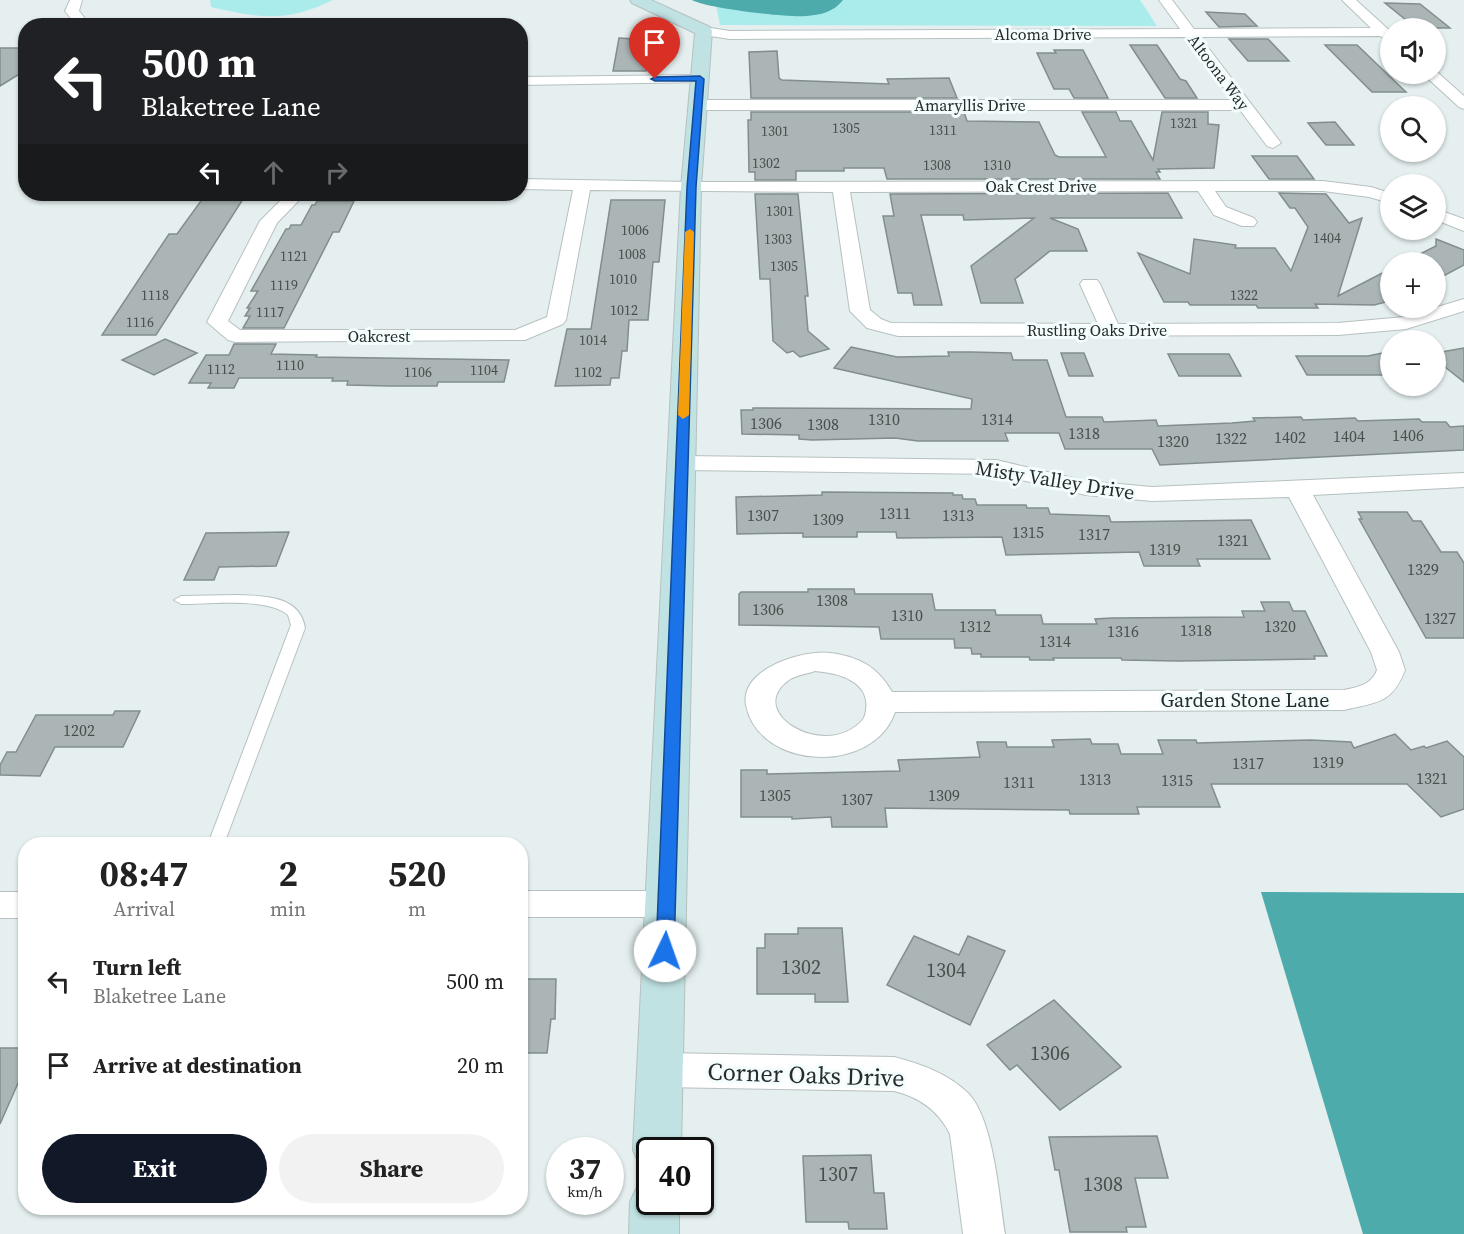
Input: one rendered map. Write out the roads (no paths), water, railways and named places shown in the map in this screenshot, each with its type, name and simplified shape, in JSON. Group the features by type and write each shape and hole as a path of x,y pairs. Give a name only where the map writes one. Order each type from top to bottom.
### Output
{"street":[{"path":"76,0 72,11 78,18"},
{"path":"638,0 704,31 691,187 657,1137"},
{"name":"Altoona Way","path":"1165,0 1273,143"},
{"path":"1348,0 1380,29"},
{"name":"Alcoma Drive","path":"704,31 730,35 1189,33 1380,35"},
{"name":"Amaryllis Drive","path":"528,81 699,92 1243,105"},
{"path":"1441,84 1464,104"},
{"path":"528,184 691,187"},
{"name":"Oakcrest","path":"289,201 269,221 217,322 235,336 518,336 556,320 583,184"},
{"path":"1203,186 1220,212 1248,222"},
{"name":"Oak Crest Drive","path":"691,187 1323,186 1380,195"},
{"name":"Rustling Oaks Drive","path":"841,187 860,311 865,319 887,329 904,331 1338,329 1406,323 1464,305"},
{"path":"1446,218 1464,226"},
{"path":"1090,284 1110,329"},
{"name":"Misty Valley Drive","path":"682,463 996,467 1086,488 1152,494 1464,480"},
{"name":"Garden Stone Lane","path":"882,702 1344,700 1369,694 1385,685 1391,670 1385,652 1297,489"},
{"path":"0,904 18,904"},
{"path":"528,904 667,904"},
{"name":"Corner Oaks Drive","path":"660,1070 894,1074 917,1080 939,1092 956,1107 969,1133 984,1234"},
{"path":"654,1234 655,1215"}],"lane":[{"path":"181,600 273,603 288,608 297,616 298,628 219,837"}]}
